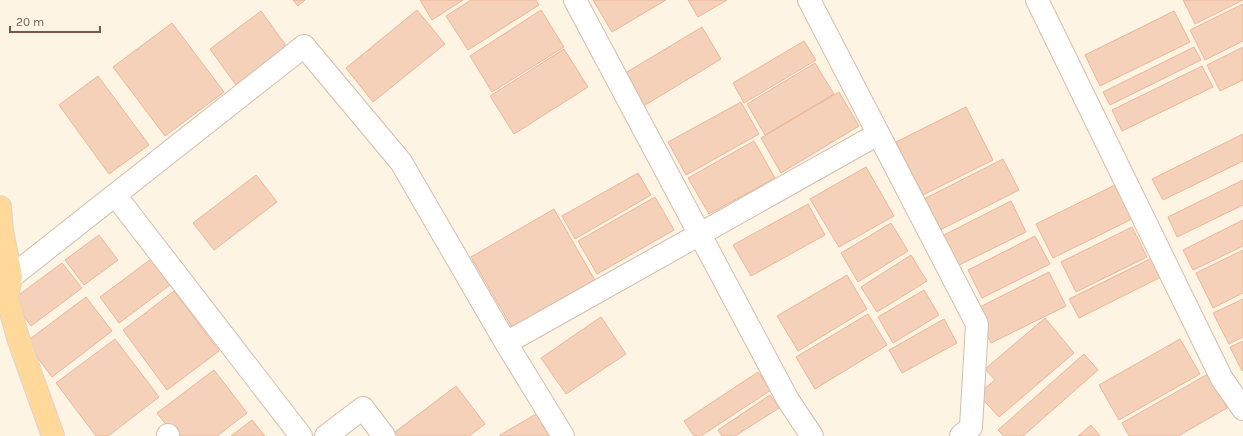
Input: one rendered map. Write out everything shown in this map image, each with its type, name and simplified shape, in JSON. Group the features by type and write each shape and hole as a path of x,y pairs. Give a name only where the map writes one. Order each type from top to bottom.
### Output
{"main road":[{"path":"0,207 1,230 11,277 7,297 18,338 53,436"}],"street":[{"path":"575,0 788,400 812,436"},
{"path":"809,0 977,324 970,433"},
{"path":"1037,0 1222,379 1243,409"},
{"path":"11,277 304,46 401,162 506,343 564,436"},
{"path":"506,343 878,134"},
{"path":"115,195 301,436"},
{"path":"326,436 363,408 384,436"}],"building":[{"path":"293,0 305,0 298,6"},
{"path":"420,0 463,0 432,20"},
{"path":"471,0 536,0 539,5 468,50 446,16"},
{"path":"593,0 666,0 612,32"},
{"path":"688,0 727,0 698,17"},
{"path":"1183,0 1243,0 1195,24"},
{"path":"1243,4 1243,41 1205,60 1190,30"},
{"path":"417,10 445,44 373,102 346,68"},
{"path":"541,10 564,47 492,92 470,56"},
{"path":"261,11 287,47 236,85 210,49"},
{"path":"1174,11 1190,42 1100,86 1085,55"},
{"path":"172,23 224,92 165,136 113,67"},
{"path":"702,27 721,59 642,107 622,75"},
{"path":"804,41 816,60 744,103 733,83"},
{"path":"1194,47 1201,60 1110,105 1103,92"},
{"path":"1243,47 1243,80 1220,91 1207,65"},
{"path":"564,49 588,87 514,134 490,96"},
{"path":"815,63 834,94 765,135 747,104"},
{"path":"1202,66 1213,87 1122,131 1112,110"},
{"path":"98,76 149,145 109,174 59,105"},
{"path":"839,92 859,126 781,173 761,138"},
{"path":"741,102 759,134 686,175 668,142"},
{"path":"966,107 993,160 923,195 896,142"},
{"path":"1243,134 1243,161 1163,200 1152,179"},
{"path":"754,141 775,178 709,214 688,178"},
{"path":"1003,159 1019,190 938,231 922,200"},
{"path":"866,167 894,216 839,247 810,199"},
{"path":"638,173 651,195 575,239 562,216"},
{"path":"256,175 277,202 214,250 193,223"},
{"path":"1243,180 1243,205 1177,237 1168,217"},
{"path":"1117,184 1134,218 1053,258 1036,224"},
{"path":"655,197 674,230 597,274 578,241"},
{"path":"1011,201 1026,232 957,266 942,236"},
{"path":"808,204 825,235 751,276 733,245"},
{"path":"554,209 596,282 513,329 471,257"},
{"path":"1243,220 1243,246 1193,270 1183,250"},
{"path":"891,223 908,251 858,282 841,253"},
{"path":"1132,227 1147,257 1076,292 1061,262"},
{"path":"99,235 118,260 84,285 65,260"},
{"path":"1035,236 1050,264 982,298 968,270"},
{"path":"1243,250 1243,293 1213,308 1196,273"},
{"path":"159,253 178,279 119,323 100,297"},
{"path":"911,255 927,281 877,312 861,287"},
{"path":"1154,257 1163,276 1079,318 1069,299"},
{"path":"62,263 82,288 31,326 12,300"},
{"path":"1049,272 1066,306 991,343 974,310"},
{"path":"847,275 867,309 798,351 777,316"},
{"path":"924,290 939,315 893,343 878,317"},
{"path":"174,291 219,351 167,390 123,330"},
{"path":"86,297 112,331 52,377 26,342"},
{"path":"1243,299 1243,337 1229,344 1213,313"},
{"path":"868,314 887,345 815,389 796,357"},
{"path":"601,317 626,354 566,394 541,358"},
{"path":"1045,318 1074,353 999,417 978,394 995,380 985,369"},
{"path":"944,319 957,343 902,373 889,350"},
{"path":"115,339 159,397 108,436 96,436 56,383"},
{"path":"1180,339 1200,374 1119,420 1099,385"},
{"path":"1243,341 1243,370 1242,371 1230,347"},
{"path":"1084,354 1098,370 1023,436 1004,436 998,430"},
{"path":"214,370 247,413 217,436 175,436 157,413"},
{"path":"758,372 771,390 701,436 694,436 684,421"},
{"path":"1208,374 1227,408 1178,436 1129,436 1122,423"},
{"path":"456,386 485,424 469,436 398,436 395,432"},
{"path":"770,395 779,408 735,436 722,436 718,430"},
{"path":"538,413 551,436 500,436 500,435"},
{"path":"252,420 265,436 231,436"},
{"path":"1091,425 1100,436 1078,436"}]}
